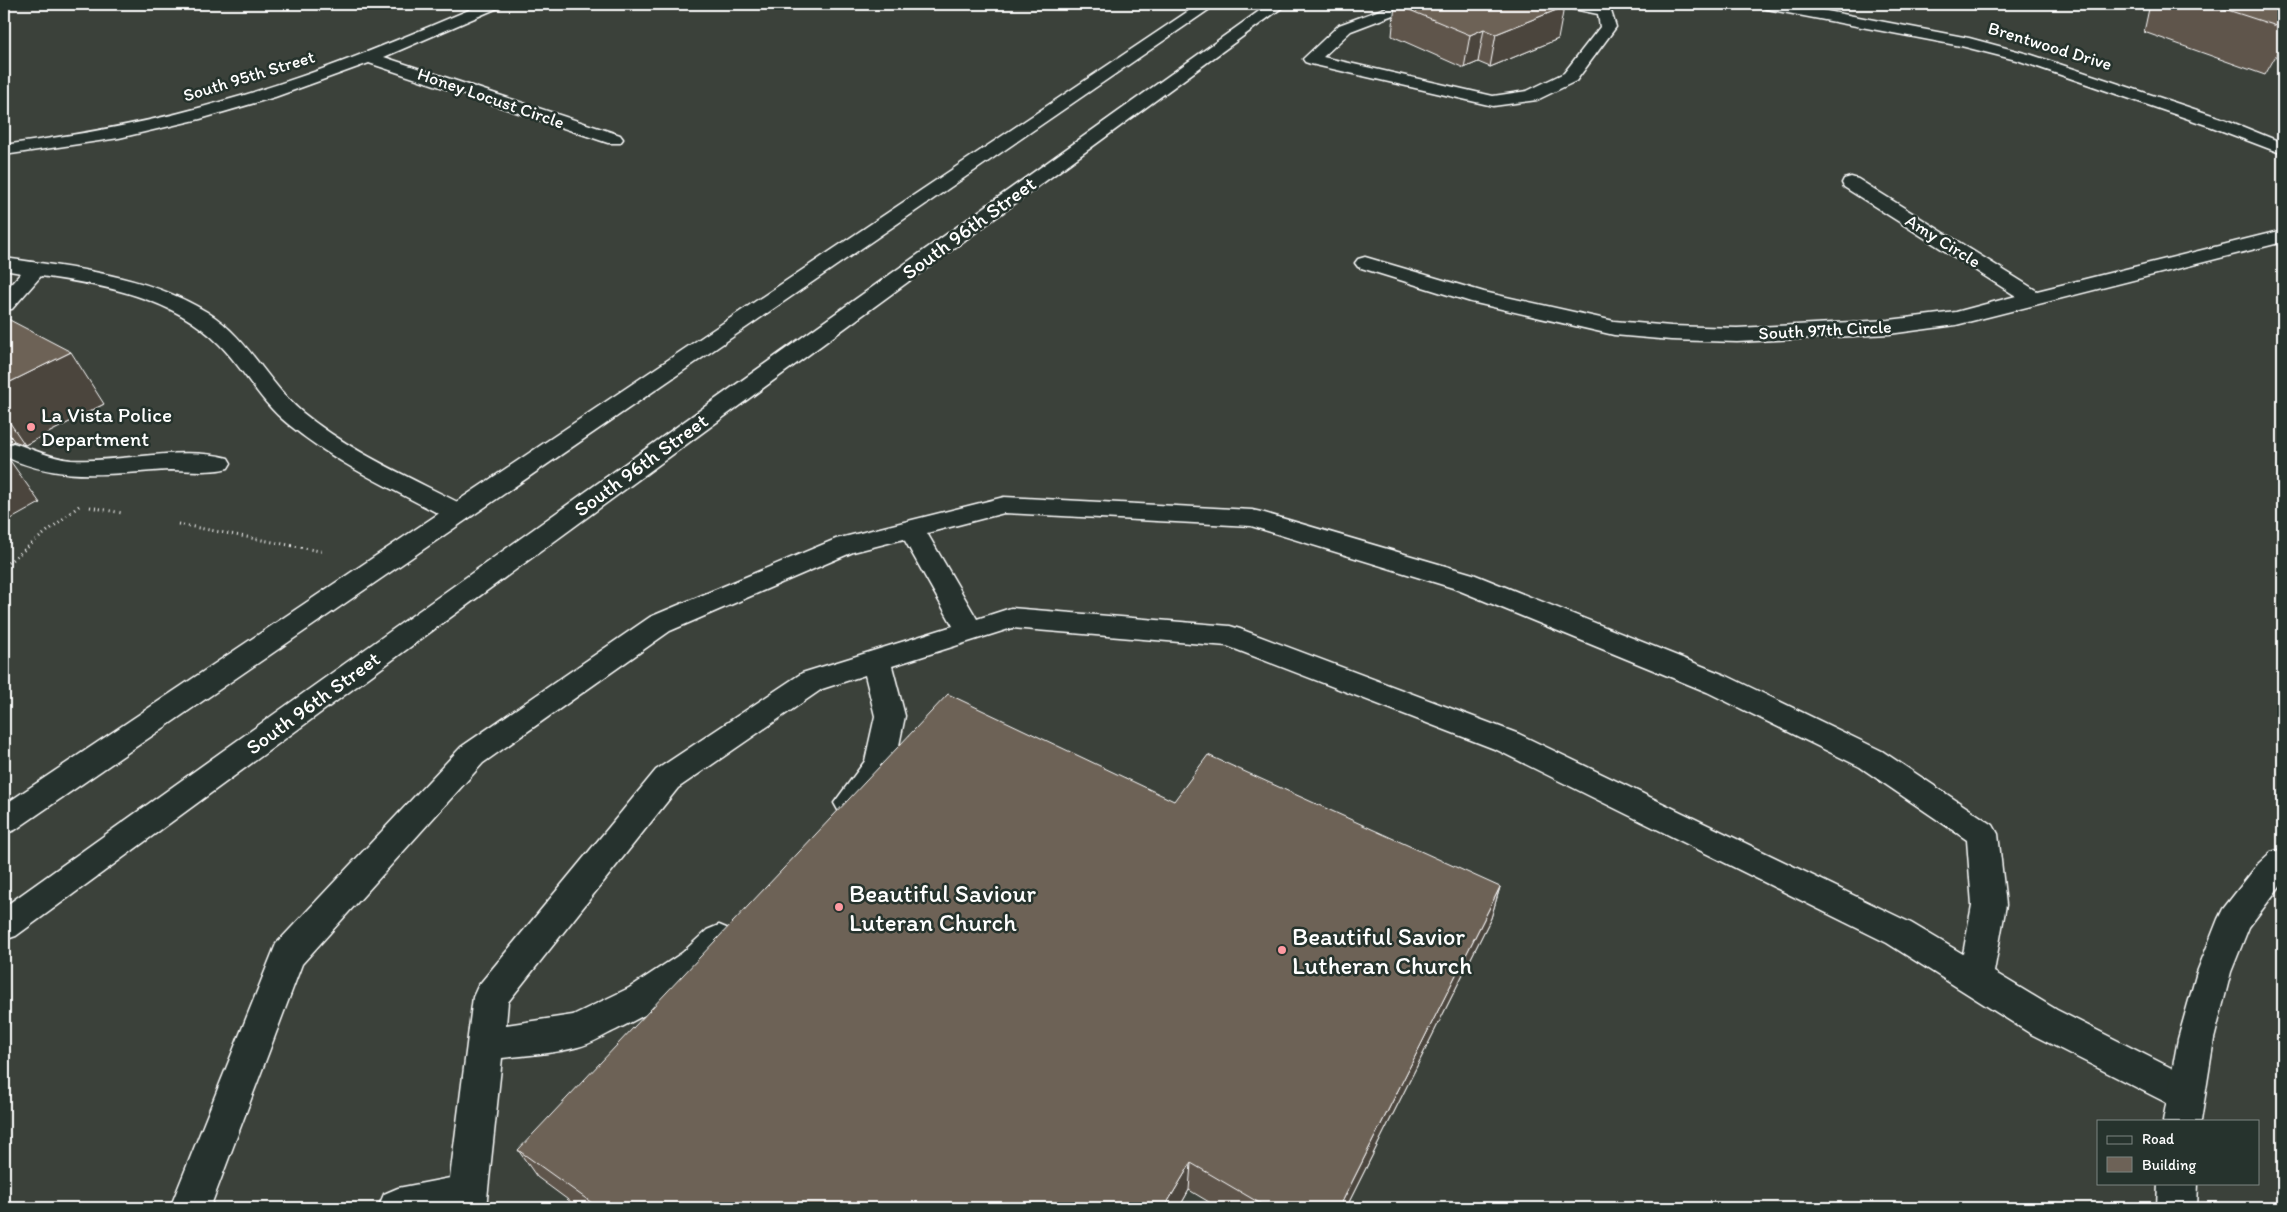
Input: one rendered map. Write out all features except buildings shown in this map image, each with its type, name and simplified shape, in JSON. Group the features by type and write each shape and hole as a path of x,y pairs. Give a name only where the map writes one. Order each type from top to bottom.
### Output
{"main road":[{"name":"South 95th Street","path":"4,150 84,138 189,116 285,88 368,57 495,4"},
{"path":"4,821 1209,4"},
{"name":"South 96th Street","path":"4,926 1278,4"},
{"path":"1409,4 1345,28 1311,60 1493,101 1531,96 1570,77 1608,27 1608,8 1568,4"},
{"name":"Brentwood Drive","path":"1767,4 1953,39 2026,58 2218,123 2283,149"},
{"name":"Honey Locust Circle","path":"368,57 614,139"},
{"name":"Amy Circle","path":"1851,183 2036,299"},
{"name":"South 97th Circle","path":"1365,263 1479,297 1614,328 1672,333 1737,335 1890,327 1956,318 2283,236"},
{"path":"4,264 119,285 152,295 200,316 234,344 268,390 293,417 317,435 376,470 458,513"},
{"path":"4,304 36,269"},
{"path":"13,451 40,463 71,469 193,461 219,463"},
{"path":"190,1208 288,955 472,755 660,624 845,545 1004,505 1252,518 1463,581 1717,684 1871,759 1982,834 1989,905 1974,979"},
{"path":"911,528 970,631"},
{"path":"398,1208 467,1201 491,997 667,779 812,681 1011,618 1230,636 1508,742 1900,933 2184,1107 2196,1039 2214,972 2235,919 2272,872 2283,862"},
{"path":"829,828 880,765 890,716 876,661"},
{"path":"486,1044 577,1031 642,999 694,964 739,920"},
{"path":"2177,1208 2178,1184"}],"path":[{"path":"4,566 81,506"},
{"path":"89,507 122,513"},
{"path":"178,524 333,553"}],"place":[{"name":"La Vista Police Department","path":"31,427"},
{"name":"Beautiful Saviour Luteran Church","path":"839,907"},
{"name":"Beautiful Savior Lutheran Church","path":"1282,950"}]}
